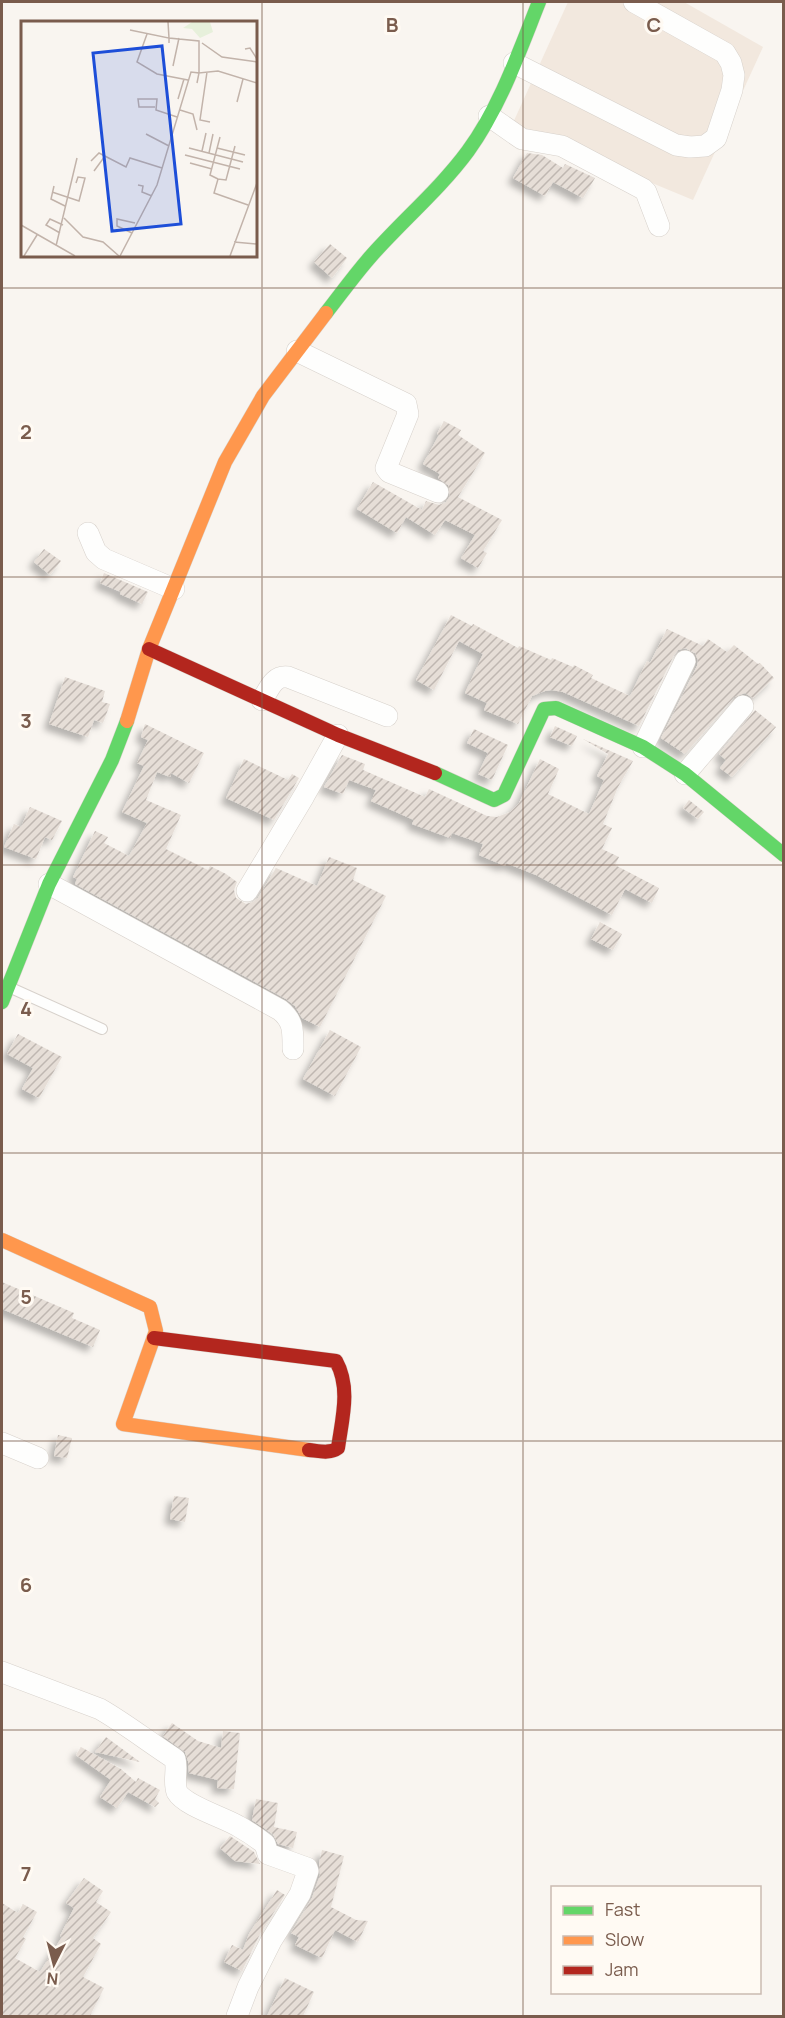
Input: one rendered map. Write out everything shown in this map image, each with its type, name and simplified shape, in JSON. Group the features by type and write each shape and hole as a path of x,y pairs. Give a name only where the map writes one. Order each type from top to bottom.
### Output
{"street":[{"path":"2,1002 4,986 49,884 124,732 148,649 225,462 262,396 371,256 447,177 469,150 489,116 539,2"},
{"path":"514,63 676,145 705,147 716,138 732,90 734,75 731,63 725,53 634,2"},
{"path":"489,116 522,139 562,147 643,189 659,226"},
{"path":"297,351 406,404 408,414 386,468 388,472 438,492"},
{"path":"88,533 96,552 104,559 174,589"},
{"path":"148,649 338,735 419,766 494,800 504,795 544,710 549,707 643,747 685,774 780,845"},
{"path":"643,747 685,661"},
{"path":"262,700 275,679 282,676 387,716"},
{"path":"685,774 743,706"},
{"path":"247,891 338,735"},
{"path":"49,884 280,1010 288,1016 293,1026 293,1049"},
{"path":"2,1240 150,1307 156,1331 123,1424 326,1452 338,1448 346,1382 343,1370 336,1361 154,1338"},
{"path":"2,1443 38,1458"},
{"path":"2,1672 100,1709 115,1718 175,1759 176,1790 183,1798 253,1835 265,1844 268,1854 307,1868 300,1893 271,1941 248,1987 237,2016"}],"lane":[{"path":"4,986 102,1029"}],"shaded area":[{"path":"568,2 684,2 763,47 693,200 512,125"}],"building":[{"path":"527,153 542,155 563,168 565,164 595,178 583,198 553,182 545,196 513,178"},
{"path":"330,244 347,258 332,278 314,262"},
{"path":"444,421 461,430 458,435 485,453 458,497 502,520 483,551 487,553 478,568 461,558 475,535 445,520 435,535 406,517 397,533 357,509 373,482 422,510 426,501 439,505 446,502 450,496 448,485 438,478 440,474 423,464"},
{"path":"44,549 61,561 50,575 34,562"},
{"path":"104,573 148,592 142,604 100,583"},
{"path":"451,615 518,648 519,646 573,667 574,665 593,675 591,678 630,696 647,661 650,663 667,629 703,646 708,639 727,652 734,645 758,664 760,663 774,678 753,698 745,693 734,697 685,754 661,738 697,666 698,660 695,653 685,648 678,650 674,655 639,726 563,692 552,690 532,696 518,724 484,710 487,703 465,693 483,654 459,641 434,690 416,680"},
{"path":"65,677 105,691 102,702 110,704 103,723 94,720 88,737 49,724"},
{"path":"755,710 776,727 732,777 720,768 726,760 719,754"},
{"path":"145,724 204,753 189,783 171,773 170,777 157,772 146,800 181,815 166,849 208,870 210,866 226,874 237,882 234,890 236,898 246,904 258,898 276,868 317,886 329,857 357,868 353,880 386,896 320,1027 302,1018 295,1006 286,999 75,884 77,879 73,877 95,831 108,837 104,843 129,856 147,823 122,812 144,766 137,763 148,740 141,737"},
{"path":"555,726 577,736 572,746 550,737"},
{"path":"474,729 508,745 492,780 478,774 488,753 467,743"},
{"path":"583,739 633,761 618,787 603,824 612,828 602,849 619,857 615,865 659,888 652,903 625,889 612,915 536,875 479,855 483,844 452,833 450,838 412,824 414,820 371,801 376,790 349,780 343,794 324,787 342,755 365,764 363,770 425,797 429,789 487,816 497,817 510,812 519,803 540,759 559,769 548,794 589,814 604,780 597,776 608,754"},
{"path":"244,759 288,780 292,774 299,778 274,820 226,798"},
{"path":"689,800 704,812 698,819 683,808"},
{"path":"30,807 62,821 52,840 45,837 36,859 4,847 14,824 21,827"},
{"path":"600,922 622,934 613,950 591,939"},
{"path":"330,1030 361,1047 335,1096 303,1079"},
{"path":"18,1034 62,1057 39,1098 22,1089 33,1068 7,1054"},
{"path":"2,1282 74,1313 72,1318 100,1330 93,1347 2,1309"},
{"path":"58,1435 72,1438 67,1458 54,1456"},
{"path":"174,1496 189,1498 185,1522 170,1519"},
{"path":"172,1723 198,1741 221,1748 223,1731 240,1733 234,1789 217,1788 218,1780 189,1773 185,1752 163,1736"},
{"path":"106,1737 140,1762 95,1752"},
{"path":"81,1747 121,1769 136,1782 138,1778 160,1790 155,1799 159,1803 155,1807 128,1792 117,1808 100,1797 111,1780 76,1755"},
{"path":"256,1799 278,1803 274,1827 297,1832 293,1848 278,1844 273,1834 252,1820"},
{"path":"230,1836 254,1852 260,1864 235,1861 220,1848"},
{"path":"322,1850 344,1856 331,1907 356,1920 368,1921 358,1942 335,1930 322,1958 295,1945 299,1937 291,1933 312,1898 320,1875 319,1863"},
{"path":"84,1878 103,1891 96,1902 111,1912 93,1938 101,1944 83,1977 104,1988 90,2016 2,2016 2,1903 18,1913 23,1904 37,1912 23,1937 26,1939 15,1958 40,1972 62,1937 60,1936 74,1908 66,1903"},
{"path":"277,1890 285,1895 260,1934 242,1971 224,1962 232,1945 243,1950 249,1934"},
{"path":"285,1978 314,1992 303,2016 267,2016"}],"traffic: fast":[{"path":"326,313 372,255 446,178 468,151 499,98 539,2"},
{"path":"435,773 494,800 504,795 544,709 556,708 643,747 685,774 784,855"},
{"path":"2,1002 49,884 112,760 127,721"}],"traffic: slow":[{"path":"127,721 149,649 225,462 263,396 326,313"},
{"path":"2,1240 150,1307 156,1331 123,1424 309,1450"}],"traffic: jam":[{"path":"149,649 338,735 435,773"},
{"path":"154,1338 336,1361 341,1371 344,1393 338,1448 328,1452 309,1450"}]}
